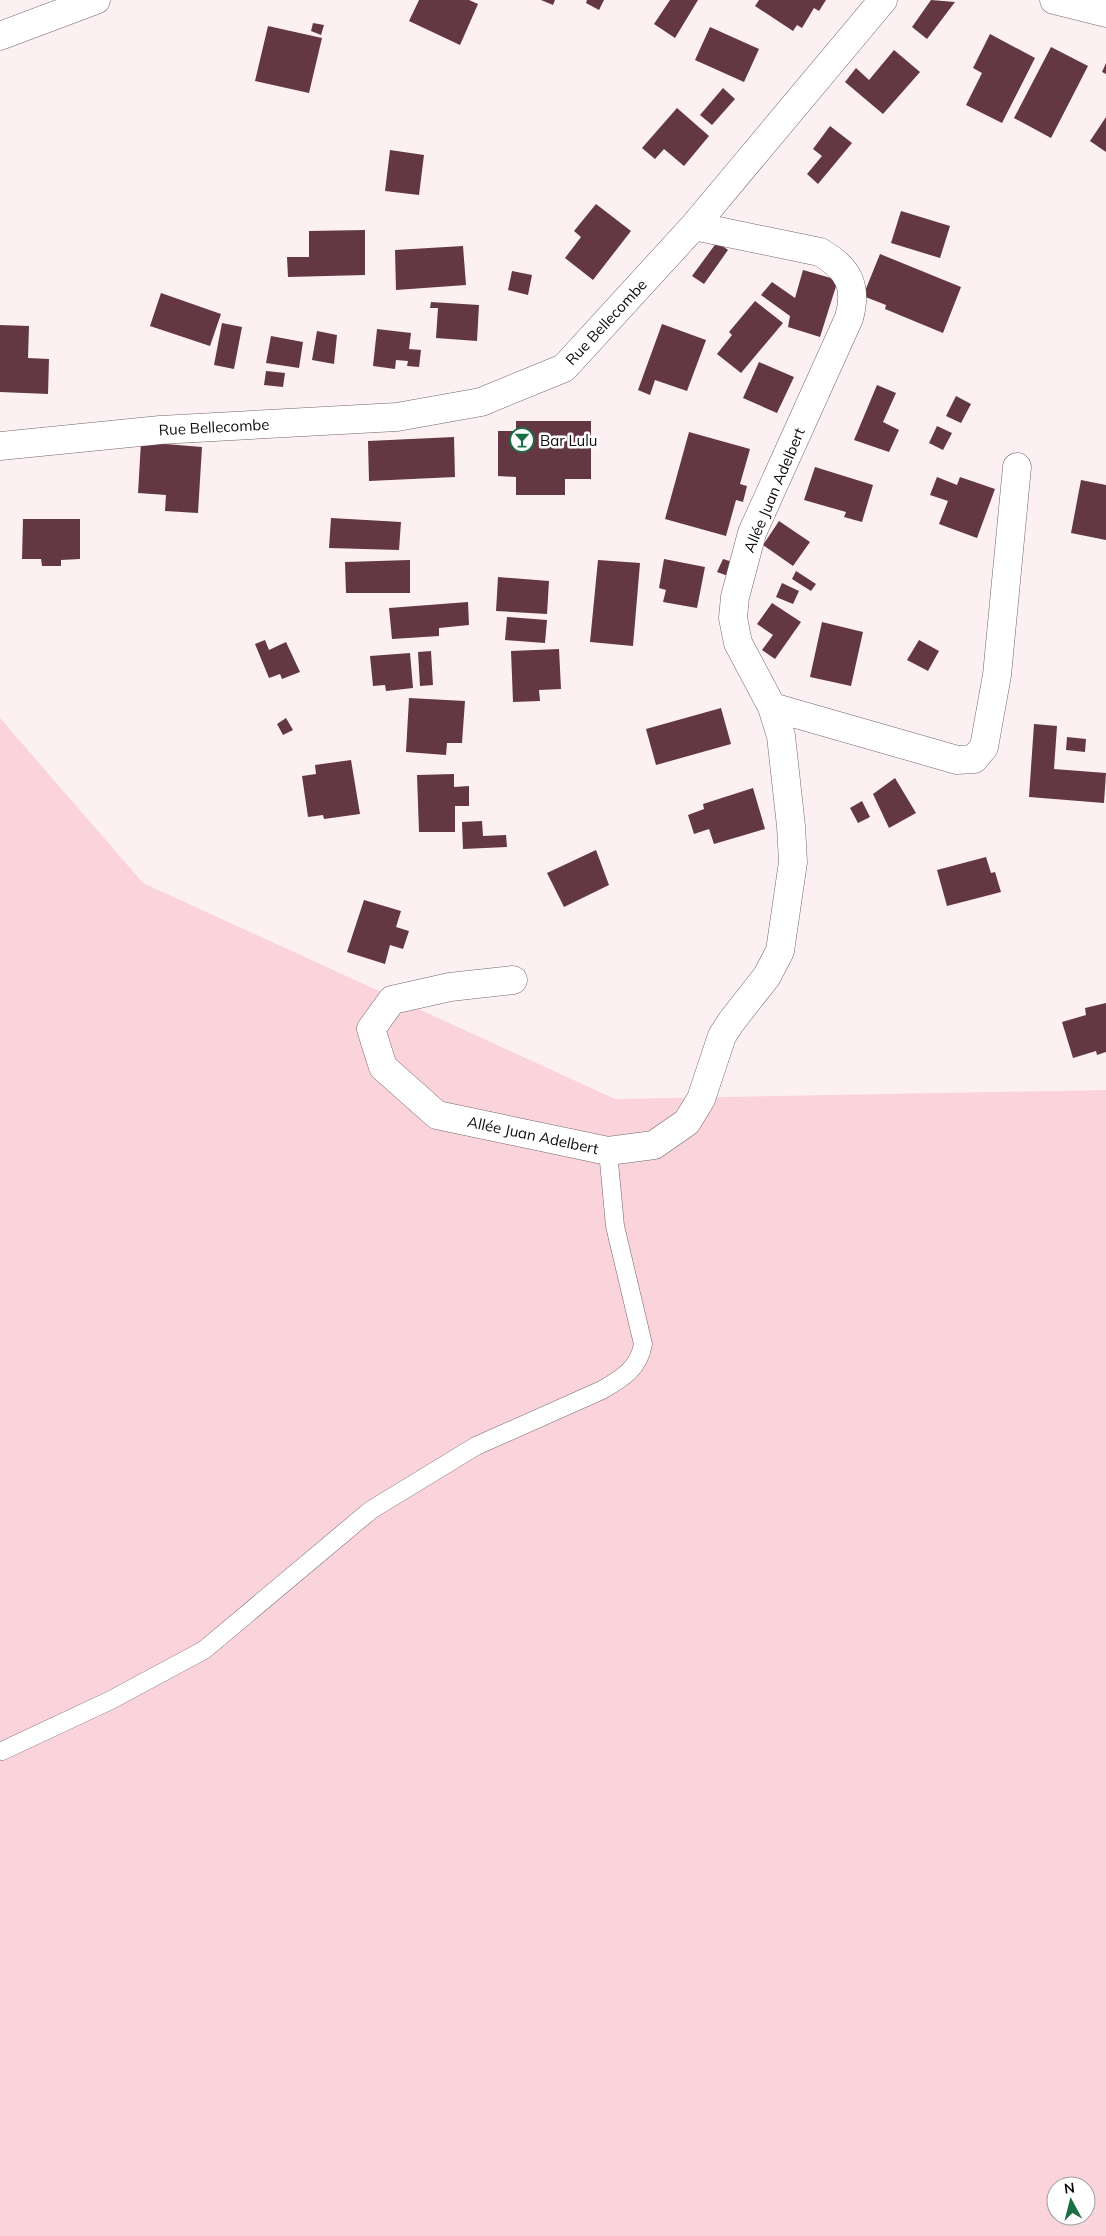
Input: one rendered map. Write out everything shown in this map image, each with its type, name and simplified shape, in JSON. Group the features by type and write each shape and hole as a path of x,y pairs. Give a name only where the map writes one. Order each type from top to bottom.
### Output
{"street":[{"path":"0,36 96,0"},
{"name":"Rue Bellecombe","path":"0,446 160,430 397,417 482,402 564,368 694,226 883,0"},
{"path":"1054,0 1106,13"},
{"name":"Allée Juan Adelbert","path":"513,980 450,986 392,1000 371,1030 383,1067 437,1115 608,1151 654,1146 688,1122 701,1099 722,1036 730,1022 767,976 780,951 793,862 781,736 772,707 746,661 734,630 738,582 752,533 849,318 854,301 853,290 835,260 820,252 694,226"},
{"path":"772,707 957,760 974,759 984,747 997,675 1017,467"}],"lane":[{"path":"2,1751 111,1700 204,1650 371,1510 476,1446 602,1390 620,1380 636,1366 641,1356 643,1344 615,1226 608,1151"}],"shaded area":[{"path":"0,718 143,883 615,1099 1106,1090 1106,2236 0,2236"}],"building":[{"path":"419,0 469,0 478,4 460,45 409,21"},
{"path":"541,0 555,0 553,5"},
{"path":"587,0 604,0 599,10 586,3"},
{"path":"670,0 698,0 675,38 654,24"},
{"path":"759,0 826,0 819,11 814,8 802,28 797,25 793,31 755,6"},
{"path":"931,0 955,2 927,39 912,27"},
{"path":"313,23 324,25 321,35 311,31"},
{"path":"268,26 322,38 309,93 255,81"},
{"path":"710,27 759,49 744,82 695,60"},
{"path":"990,34 1035,58 1002,123 966,105 982,73 973,68"},
{"path":"1051,47 1088,66 1051,138 1014,118"},
{"path":"894,50 920,72 883,114 845,82 856,68 869,80"},
{"path":"1106,63 1106,74 1102,72"},
{"path":"723,88 735,99 712,125 700,115"},
{"path":"677,108 709,136 684,166 664,149 655,159 642,148"},
{"path":"1106,117 1106,152 1090,141"},
{"path":"830,126 852,143 818,184 807,174 822,156 813,149"},
{"path":"390,150 424,155 419,195 385,191"},
{"path":"596,204 631,231 593,280 565,258 581,237 574,231"},
{"path":"901,211 950,226 940,258 891,243"},
{"path":"365,230 365,275 288,277 287,257 309,257 309,231"},
{"path":"717,242 728,250 704,284 692,276"},
{"path":"463,246 466,285 396,290 395,250"},
{"path":"880,254 961,287 943,333 885,309 886,305 863,296"},
{"path":"803,270 838,280 820,337 788,327 790,316 761,295 772,282 795,298"},
{"path":"512,271 532,275 528,295 508,290"},
{"path":"161,293 221,314 210,346 150,326"},
{"path":"755,301 783,323 741,373 717,354 732,335 729,332"},
{"path":"431,302 479,305 477,341 436,338 438,308 430,308"},
{"path":"222,323 242,327 234,369 214,365"},
{"path":"662,324 706,340 687,391 655,380 650,395 638,390"},
{"path":"0,325 29,326 28,358 49,359 48,394 0,392"},
{"path":"377,329 411,333 409,349 421,350 419,367 407,366 408,361 396,360 395,369 373,366"},
{"path":"317,331 337,335 334,364 312,360"},
{"path":"271,336 303,342 299,368 266,363"},
{"path":"759,362 794,377 777,413 743,398"},
{"path":"266,371 285,373 283,387 264,385"},
{"path":"877,385 896,393 883,422 899,430 889,452 854,440"},
{"path":"956,396 971,404 961,423 946,416"},
{"path":"516,421 591,421 591,479 565,479 565,495 516,495 516,477 498,476 498,431 516,431"},
{"path":"937,426 952,433 943,450 929,443"},
{"path":"689,432 750,449 740,484 747,486 743,502 736,500 726,536 665,519"},
{"path":"454,437 455,477 369,481 368,441"},
{"path":"141,442 202,447 198,513 165,511 166,495 138,493"},
{"path":"815,467 873,485 862,522 844,517 846,512 804,500"},
{"path":"937,477 957,485 960,477 995,489 977,538 939,524 948,501 930,495"},
{"path":"1081,480 1106,485 1106,540 1071,533"},
{"path":"331,518 401,522 399,550 329,548"},
{"path":"23,519 80,519 80,559 61,560 61,566 42,566 41,559 22,559"},
{"path":"779,521 810,542 793,566 763,545"},
{"path":"664,559 705,567 697,608 663,602 666,590 659,588"},
{"path":"723,559 736,563 731,577 717,572"},
{"path":"410,560 410,593 346,593 345,562"},
{"path":"598,560 640,563 633,646 590,642"},
{"path":"796,571 816,584 811,591 792,579"},
{"path":"498,577 549,581 547,614 496,611"},
{"path":"782,583 799,591 793,604 776,597"},
{"path":"468,602 469,625 439,628 439,636 392,639 389,608"},
{"path":"772,603 801,622 775,659 762,650 773,635 757,624"},
{"path":"507,617 547,620 545,643 505,640"},
{"path":"822,622 863,632 851,686 810,677"},
{"path":"265,640 269,650 286,642 300,672 282,679 280,674 269,678 255,644"},
{"path":"919,640 939,651 928,671 907,660"},
{"path":"559,649 561,689 539,690 540,701 513,702 511,651"},
{"path":"431,651 433,685 420,686 418,652"},
{"path":"410,653 413,688 386,691 385,685 373,686 370,656"},
{"path":"409,698 465,701 462,743 447,743 446,755 406,752"},
{"path":"721,708 731,744 656,765 646,729"},
{"path":"286,718 293,730 283,735 277,724"},
{"path":"1034,724 1057,726 1054,769 1106,773 1104,803 1029,797"},
{"path":"1067,737 1086,739 1085,752 1066,750"},
{"path":"351,760 360,814 324,819 323,815 308,817 302,776 316,774 315,765"},
{"path":"454,774 454,787 469,786 469,806 455,806 455,832 419,832 417,775"},
{"path":"895,778 916,813 889,828 873,794"},
{"path":"753,788 765,829 714,844 709,829 694,834 688,815 704,809 703,804"},
{"path":"862,801 870,817 858,823 850,808"},
{"path":"482,821 483,836 506,835 507,847 463,849 462,822"},
{"path":"596,850 609,885 564,907 547,873"},
{"path":"986,857 991,873 995,872 1001,892 947,906 937,870"},
{"path":"364,900 401,911 396,927 409,931 403,949 390,945 385,964 347,952"},
{"path":"1106,1003 1106,1052 1097,1055 1096,1051 1073,1058 1062,1022 1086,1015 1085,1008"}],"place":[{"name":"Bar Lulu","path":"522,440"}]}
